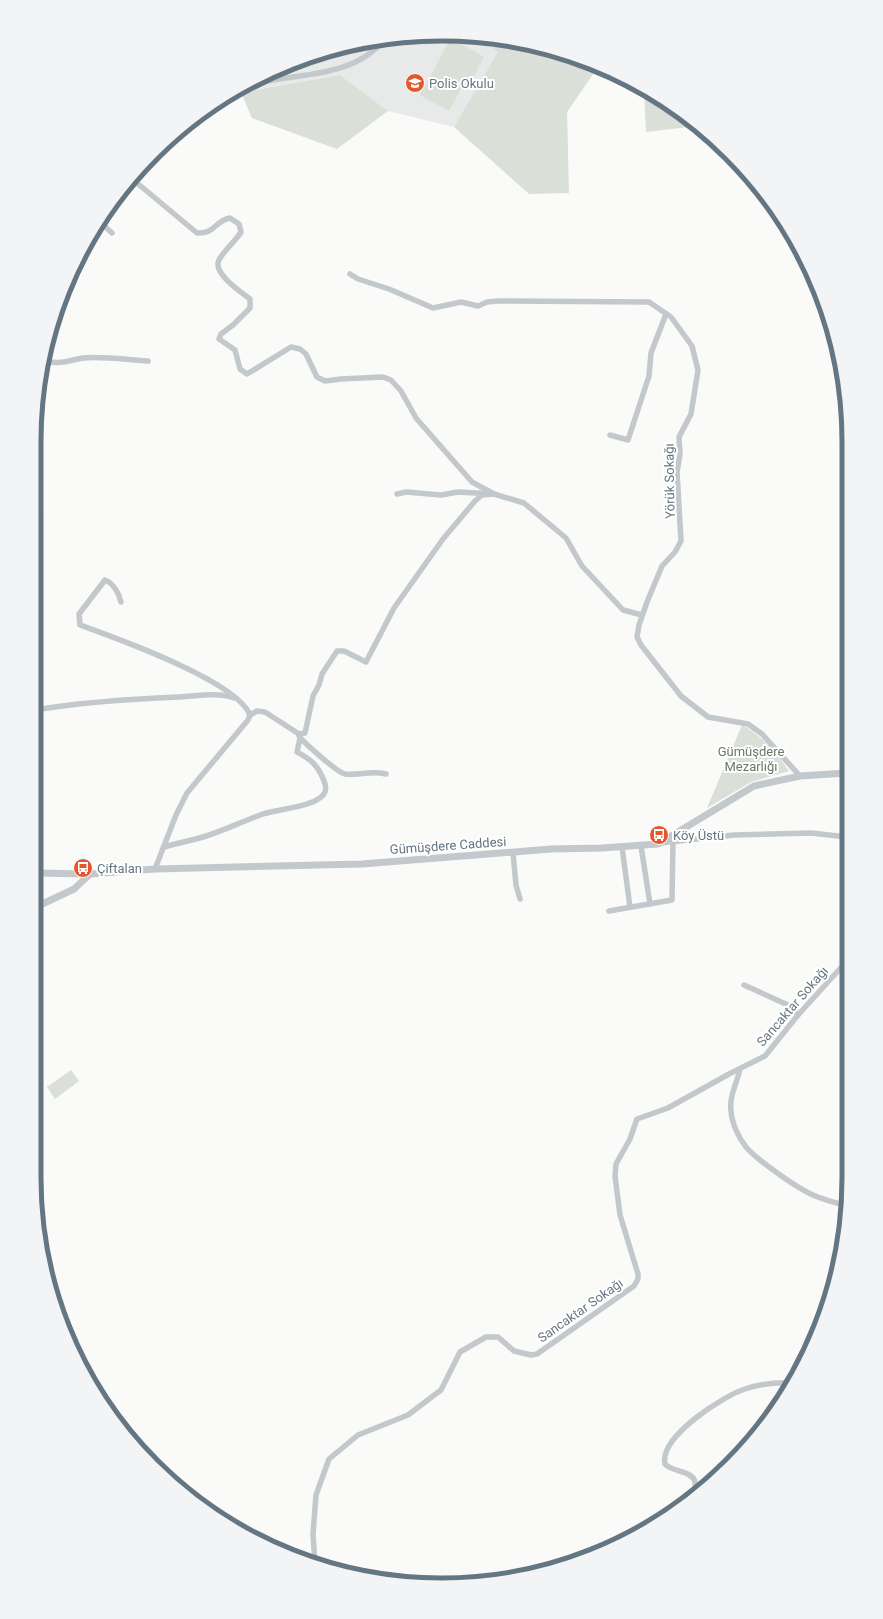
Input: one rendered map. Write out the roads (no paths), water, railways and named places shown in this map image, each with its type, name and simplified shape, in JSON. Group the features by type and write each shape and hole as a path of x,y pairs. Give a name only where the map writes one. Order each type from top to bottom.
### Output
{"street":[{"path":"267,81 335,70 359,60 379,46"},
{"path":"136,182 197,233 206,234 222,220 230,218 239,224 241,232 219,260 217,267 237,290 250,299 250,308 233,325 221,334 219,339 235,350 240,369 247,374 291,347 300,349 306,354 317,377 325,381 383,377 391,380 401,391 416,418 472,482 494,494 524,503 566,538 582,566 623,610 642,615"},
{"path":"104,226 112,233"},
{"name":"Yörük Sokağı","path":"350,274 358,279 395,292 433,308 461,302 478,306 487,302 498,301 649,302 671,317 692,346 698,370 691,414 679,437 680,454 677,472 681,541 675,552 662,566 638,625 637,637 641,645 681,696 708,717 748,724 762,734 800,776"},
{"path":"610,435 628,440 649,376 651,353 666,314"},
{"path":"49,362 62,363 84,358 148,361"},
{"path":"397,494 419,492 441,495 458,492 494,494"},
{"path":"164,846 204,837 263,814 276,810 293,808 322,796 326,787 315,764 297,752 300,736 305,732 313,696 319,685 322,674 337,651 344,651 366,662 394,608 443,539 475,501 482,495 494,494"},
{"path":"121,602 119,594 110,581 105,580 79,614 80,625 132,644 204,676 240,700 250,715"},
{"path":"41,709 127,700 216,695 229,696 240,700"},
{"path":"155,869 176,815 187,793 248,720 250,715 257,711 265,712 300,736 337,771 345,774 376,772 386,774"},
{"name":"Gümüşdere Caddesi","path":"41,873 90,874 155,869 362,864 551,849 622,847 658,844 754,786 800,776 842,773"},
{"path":"658,844 734,835 816,834 842,837"},
{"path":"609,911 672,900 673,842"},
{"path":"641,846 650,904"},
{"path":"622,847 630,907"},
{"path":"513,853 516,885 520,899"},
{"path":"41,905 74,889 90,874"},
{"name":"Sancaktar Sokağı","path":"314,1557 313,1534 316,1494 329,1459 358,1435 408,1415 441,1390 460,1352 486,1337 498,1337 514,1351 531,1355 537,1354 634,1286 638,1279 638,1274 620,1215 614,1176 616,1164 630,1138 637,1119 668,1108 765,1056 798,1015 842,967"},
{"path":"744,985 788,1005 798,1015"},
{"path":"740,1069 732,1096 731,1111 735,1127 746,1147 753,1154 801,1189 814,1196 841,1204"},
{"path":"695,1487 695,1481 692,1476 670,1468 665,1464 666,1453 674,1440 689,1424 710,1408 737,1392 758,1385 785,1383"}],"place":[{"name":"Polis Okulu","path":"415,83"},
{"name":"Köy Üstü","path":"659,835"},
{"name":"Çiftalan","path":"83,868"}],"park label":[{"name":"Gümüşdere Mezarlığı","path":"751,758"}]}
